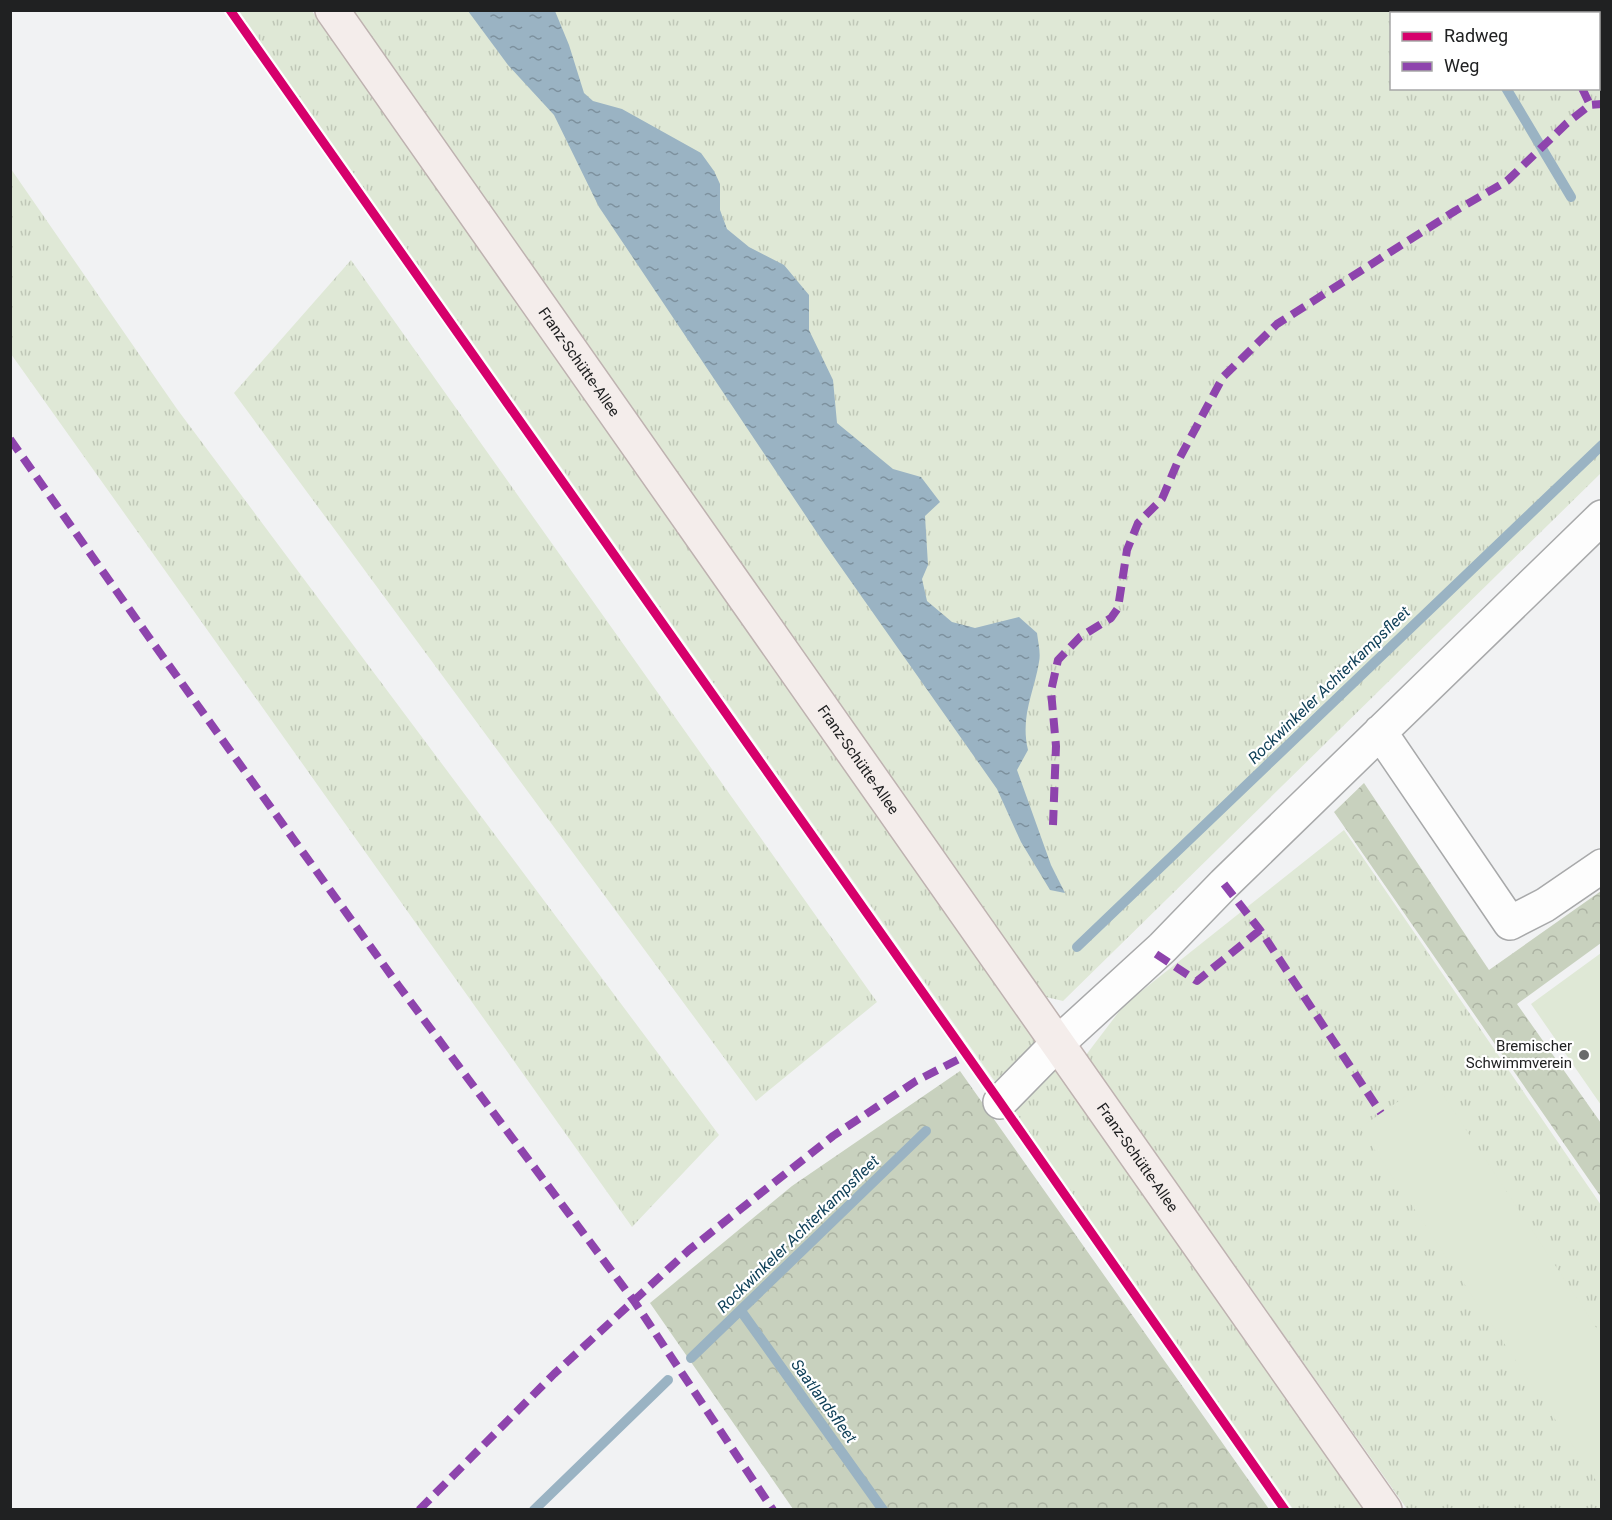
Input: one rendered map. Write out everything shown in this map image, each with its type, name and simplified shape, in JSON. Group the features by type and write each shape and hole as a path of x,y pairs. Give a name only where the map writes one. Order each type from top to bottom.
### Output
{"main road":[{"name":"Franz-Schütte-Allee","path":"332,10 1385,1509"}],"lane":[{"path":"1000,1102 1058,1043 1162,948 1602,517"},
{"path":"1380,732 1510,923 1545,906 1602,866"}],"green space":[{"path":"239,11 312,11 1042,1045 998,1086"},
{"path":"352,11 1601,11 1601,473 1063,1001 1046,997"},
{"path":"11,169 177,409 719,1135 632,1227 11,354"},
{"path":"351,260 877,1002 756,1101 234,393"},
{"path":"1364,783 1489,970 1601,891 1601,943 1517,1004 1601,1123 1601,1197 1334,812"},
{"path":"1344,830 1601,1205 1601,1509 1407,1509 1086,1055 1124,1005"},
{"name":"Bremischer Schwimmverein","path":"1601,953 1601,1105 1531,1004"},
{"path":"1055,1068 1365,1509 1293,1509 1012,1107"},
{"path":"960,1071 1269,1509 793,1509 650,1303 792,1186"},
{"path":"1432,1078 1601,1335 1601,1488 1360,1128"}],"water":[{"path":"468,11 555,11 569,45 584,93 593,101 622,109 701,153 720,184 720,210 727,229 749,247 784,265 809,295 809,330 833,380 837,423 893,469 921,477 940,502 925,516 928,565 922,579 927,601 952,622 975,628 1019,617 1037,633 1040,659 1027,715 1028,750 1017,770 1051,865 1065,893 1050,890 1021,842 997,789 826,546 599,207 554,115 508,65"}],"waterway":[{"path":"1507,90 1571,197"},
{"name":"Rockwinkeler Achterkampsfleet","path":"1077,947 1602,445"},
{"name":"Rockwinkeler Achterkampsfleet","path":"691,1358 926,1131"},
{"name":"Saatlandsfleet","path":"741,1311 883,1510"},
{"name":"Rockwinkeler Achterkampsfleet","path":"534,1510 668,1380"}],"marked path":[{"path":"1583,90 1590,105"},
{"path":"1053,825 1056,746 1051,691 1058,660 1080,637 1111,618 1118,608 1127,550 1138,523 1162,499 1178,461 1223,377 1277,324 1455,211 1507,181 1567,123 1590,105 1602,104"},
{"path":"10,439 398,985 634,1301 773,1510"},
{"path":"1224,884 1260,930 1381,1113"},
{"path":"1156,954 1197,981 1260,930"},
{"path":"419,1510 554,1374 689,1250 833,1136 916,1081 967,1055"}],"cycle path":[{"path":"230,10 1285,1510"}],"place":[{"name":"Bremischer Schwimmverein","path":"1584,1055"}]}
